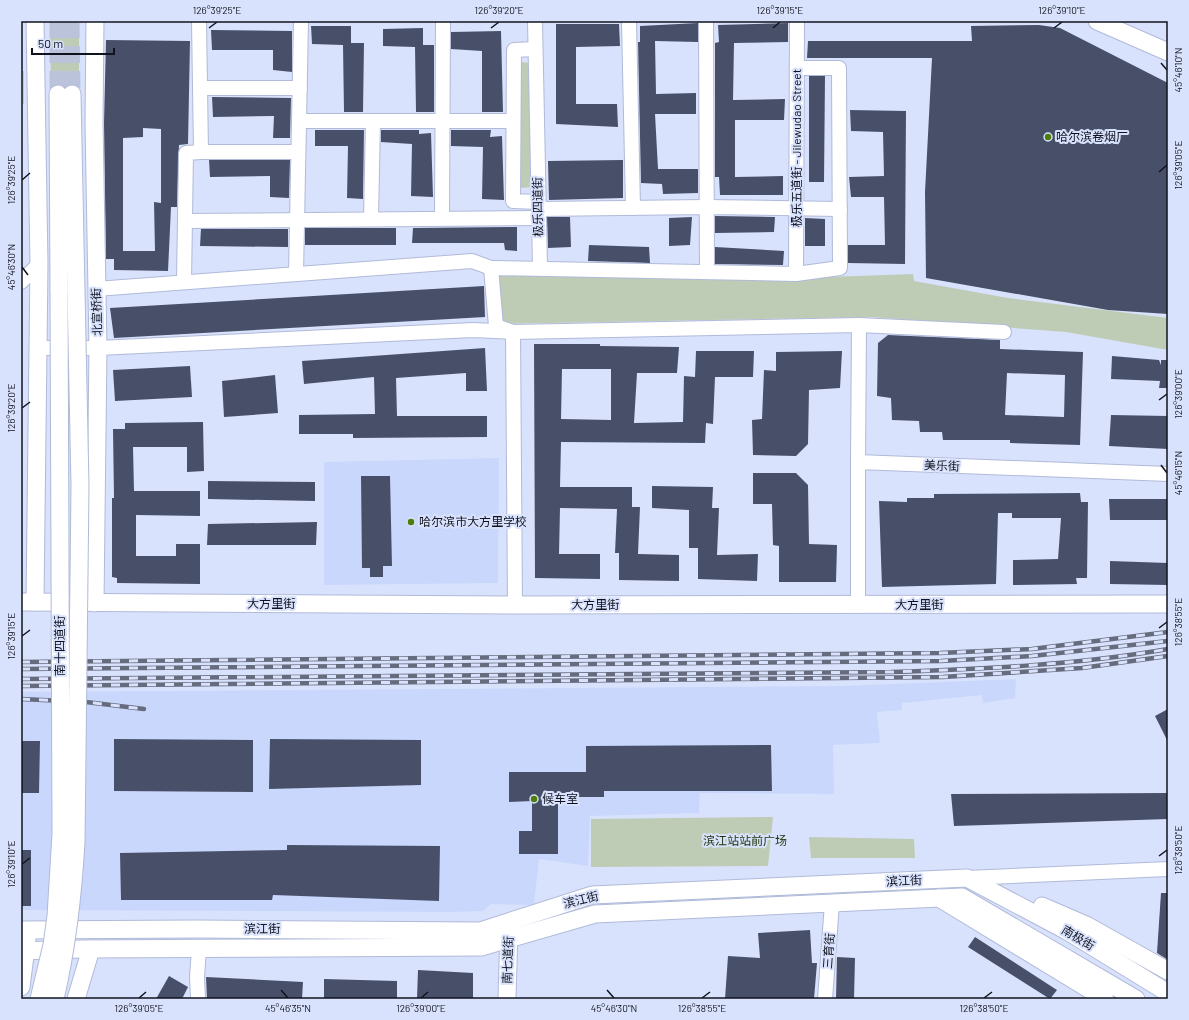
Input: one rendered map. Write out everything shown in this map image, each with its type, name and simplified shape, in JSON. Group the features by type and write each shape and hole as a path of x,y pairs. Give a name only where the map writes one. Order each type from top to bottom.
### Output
{"main road":[{"path":"28,597 38,348 39,264 36,21"},
{"name":"北宣桥街","path":"95,21 94,123 98,348 95,599"},
{"path":"1097,21 1168,52"},
{"path":"1124,21 1168,40"},
{"name":"北宣桥街","path":"65,94 68,291"},
{"path":"56,999 68,938 73,896 76,842 80,486 68,291"},
{"name":"南十四道街","path":"39,999 52,945 56,916 61,834 68,291"},
{"name":"大方里街","path":"28,597 95,599 1168,604"},
{"name":"大方里街","path":"858,602 1168,599"},
{"name":"南极街","path":"967,878 1067,931 1168,993"},
{"name":"滨江街","path":"24,930 480,931 592,895 967,878"},
{"name":"南极街","path":"985,888 1035,904 1086,925 1168,972"},
{"name":"南极街","path":"962,897 1136,999"},
{"name":"滨江街","path":"24,951 199,948 481,947 595,914 962,897"},
{"path":"939,898 1105,999"},
{"name":"南七道街","path":"507,999 509,922"},
{"path":"21,986 24,930"},
{"path":"76,999 91,949"}],"street":[{"path":"199,21 201,152"},
{"path":"296,274 301,21"},
{"path":"442,218 441,121 443,21"},
{"name":"极乐四道街","path":"534,21 540,268"},
{"path":"629,21 633,208"},
{"path":"706,21 707,272"},
{"name":"极乐五道街 - Jilewudao Street","path":"796,21 798,68 796,274"},
{"path":"513,218 514,50 535,49"},
{"path":"96,289 472,261 491,268 796,274 840,268 839,68 798,68"},
{"path":"200,88 300,88"},
{"path":"299,121 513,121"},
{"path":"371,219 373,121"},
{"path":"184,282 186,153 298,152"},
{"path":"513,201 538,209 706,206 840,209"},
{"path":"185,221 513,218 538,209"},
{"path":"21,282 39,264"},
{"path":"491,268 496,326 513,332"},
{"path":"38,348 98,348 473,330 513,332 859,326 1004,332"},
{"path":"858,602 859,326"},
{"path":"513,332 515,601"},
{"name":"美乐街","path":"858,462 1168,474"},
{"name":"滨江街","path":"967,878 1168,869"},
{"name":"三育街","path":"825,999 832,903"},
{"path":"198,999 197,977 199,948"}],"shaded area":[{"name":"哈尔滨市大方里学校","path":"499,458 498,583 324,585 324,462"},
{"path":"1016,679 1015,698 983,703 982,695 902,703 902,710 877,712 880,743 833,745 834,794 700,793 699,813 590,816 588,866 539,859 534,905 491,904 483,911 452,912 21,910 21,692 843,686"}],"green space":[{"path":"50,21 79,21 79,86 51,87"},
{"path":"519,62 534,63 533,187 520,188"},
{"path":"21,71 24,71 24,104 21,104"},
{"path":"498,273 800,278 913,274 914,281 1008,298 1168,318 1168,350 1066,332 871,317 499,324"},
{"name":"滨江站站前广场","path":"773,817 768,866 591,867 591,819"},
{"path":"809,837 914,839 915,858 811,858"}],"building":[{"path":"698,23 698,42 655,41 656,94 696,93 696,114 655,114 658,169 698,169 698,193 663,194 662,184 641,183 638,42 640,42 640,26"},
{"path":"788,23 788,42 734,43 733,100 785,99 784,120 735,120 735,177 783,176 783,195 720,195 719,177 715,177 715,43 719,42 718,25"},
{"path":"556,24 619,24 620,46 576,47 576,104 617,104 618,127 556,124"},
{"name":"哈尔滨卷烟厂","path":"1039,25 1060,28 1168,83 1168,314 1108,310 926,278 925,192 932,58 807,58 808,41 972,41 971,26"},
{"path":"311,26 351,26 351,43 364,43 363,112 344,112 343,45 312,44"},
{"path":"423,28 423,45 434,45 434,112 416,112 415,47 383,46 383,29"},
{"path":"211,30 292,31 292,72 273,70 273,50 212,50"},
{"path":"501,31 503,112 482,112 482,51 451,49 451,32"},
{"path":"106,40 190,41 188,144 179,145 177,207 171,207 168,271 114,270 114,259 106,259 104,123","holes":["143,128 161,129 161,203 154,202 155,251 123,251 123,138 143,137"]},
{"path":"809,76 825,76 824,182 809,182"},
{"path":"212,97 291,98 290,138 273,138 274,116 213,117"},
{"path":"850,110 906,111 905,264 848,263 848,245 885,245 884,197 851,197 849,177 884,176 883,132 851,131"},
{"path":"315,130 364,130 363,199 347,198 348,146 315,146"},
{"path":"381,130 419,130 419,134 431,133 433,197 411,196 412,144 381,142"},
{"path":"451,130 491,130 490,137 502,136 504,200 482,199 483,147 451,146"},
{"path":"209,160 290,160 289,198 270,197 270,176 210,177"},
{"path":"623,160 623,198 549,200 548,161"},
{"path":"715,216 775,217 774,232 715,233"},
{"path":"547,217 570,217 571,247 548,248"},
{"path":"692,217 690,245 669,246 669,218"},
{"path":"805,218 825,219 825,246 805,246"},
{"path":"517,227 517,251 505,250 504,243 412,243 413,228"},
{"path":"305,228 396,228 396,245 305,245"},
{"path":"201,229 288,229 288,247 200,246"},
{"path":"589,245 649,247 650,263 588,261"},
{"path":"715,247 784,251 783,265 715,264"},
{"path":"484,286 485,317 114,338 110,308"},
{"path":"888,335 1000,340 1000,349 1083,352 1080,445 1010,443 1010,440 943,440 942,432 920,432 919,421 892,420 891,398 877,396 878,343","holes":["1007,373 1065,375 1064,417 1005,415"]},
{"path":"534,344 600,344 600,346 679,347 677,373 637,373 634,423 683,422 684,376 695,377 696,351 754,351 753,377 715,377 713,424 706,423 705,443 561,442 560,487 632,487 632,507 640,507 638,554 679,555 679,581 619,580 619,553 615,553 617,509 560,508 559,554 600,554 600,579 535,578","holes":["562,369 611,369 611,420 561,419"]},
{"path":"485,348 487,391 466,391 466,373 396,378 397,416 487,416 487,437 353,438 353,434 299,434 299,415 375,414 374,377 304,384 302,361"},
{"path":"842,351 840,388 809,390 808,444 796,456 753,455 752,420 762,419 764,370 776,371 776,352"},
{"path":"1112,356 1159,360 1161,365 1161,360 1168,360 1168,388 1159,388 1160,381 1111,379"},
{"path":"190,366 192,397 115,401 113,370"},
{"path":"275,375 278,413 224,417 222,381"},
{"path":"1111,415 1168,416 1168,449 1109,446"},
{"path":"203,422 204,471 187,472 187,447 133,447 134,491 200,491 200,516 136,515 136,556 176,556 176,544 200,544 200,584 117,583 117,578 112,577 112,498 114,498 113,429 125,429 125,423"},
{"path":"753,473 796,473 808,485 809,544 837,545 836,582 779,582 779,546 773,545 772,504 753,504"},
{"path":"361,476 390,476 392,566 383,566 383,577 370,577 370,568 362,568"},
{"path":"208,481 315,482 315,501 208,499"},
{"path":"652,486 713,487 712,508 719,508 717,555 758,554 757,581 698,579 698,548 689,548 689,510 652,508"},
{"path":"1080,493 1081,502 1088,502 1087,578 1076,578 1077,584 1013,585 1013,560 1058,559 1061,518 1012,518 1012,513 998,513 996,584 882,587 879,501 907,502 907,498 934,498 934,494"},
{"path":"1109,499 1168,499 1168,520 1110,520"},
{"path":"317,522 316,545 207,545 208,524"},
{"path":"1110,561 1168,563 1168,585 1110,584"},
{"path":"1168,709 1168,742 1155,716"},
{"path":"114,739 253,740 253,792 114,791"},
{"path":"270,739 421,740 421,785 269,789"},
{"path":"21,741 40,741 39,793 21,793"},
{"name":"候车室","path":"771,745 772,791 604,791 604,797 558,797 558,854 519,854 519,831 532,831 532,801 509,802 509,772 586,772 586,746"},
{"path":"1168,793 1168,819 954,826 951,794"},
{"path":"287,845 440,846 439,901 273,895 272,900 121,900 120,853 287,850"},
{"path":"21,850 31,850 31,906 21,906"},
{"path":"1161,893 1168,893 1168,960 1157,953"},
{"path":"810,930 812,963 817,963 814,999 725,999 728,956 760,958 758,933"},
{"path":"975,937 1057,990 1050,999 968,947"},
{"path":"837,957 855,958 854,999 836,999"},
{"path":"418,970 473,973 473,999 417,999"},
{"path":"169,976 188,987 182,999 156,999"},
{"path":"206,977 303,982 302,999 207,999"},
{"path":"324,979 397,981 397,999 324,999"}],"tunnel":[{"path":"58,21 58,94"},
{"path":"71,21 72,94"}],"railway":[{"path":"21,662 940,653 1032,649 1168,632"},
{"path":"21,669 941,661 1032,656 1168,641"},
{"path":"21,679 891,672 995,668 1065,663 1168,649"},
{"path":"21,686 943,677 1082,668 1168,656"},
{"path":"21,699 86,702 144,709"}],"place":[{"name":"哈尔滨卷烟厂","path":"1048,137"},
{"name":"哈尔滨市大方里学校","path":"411,522"},
{"name":"候车室","path":"534,799"}]}
